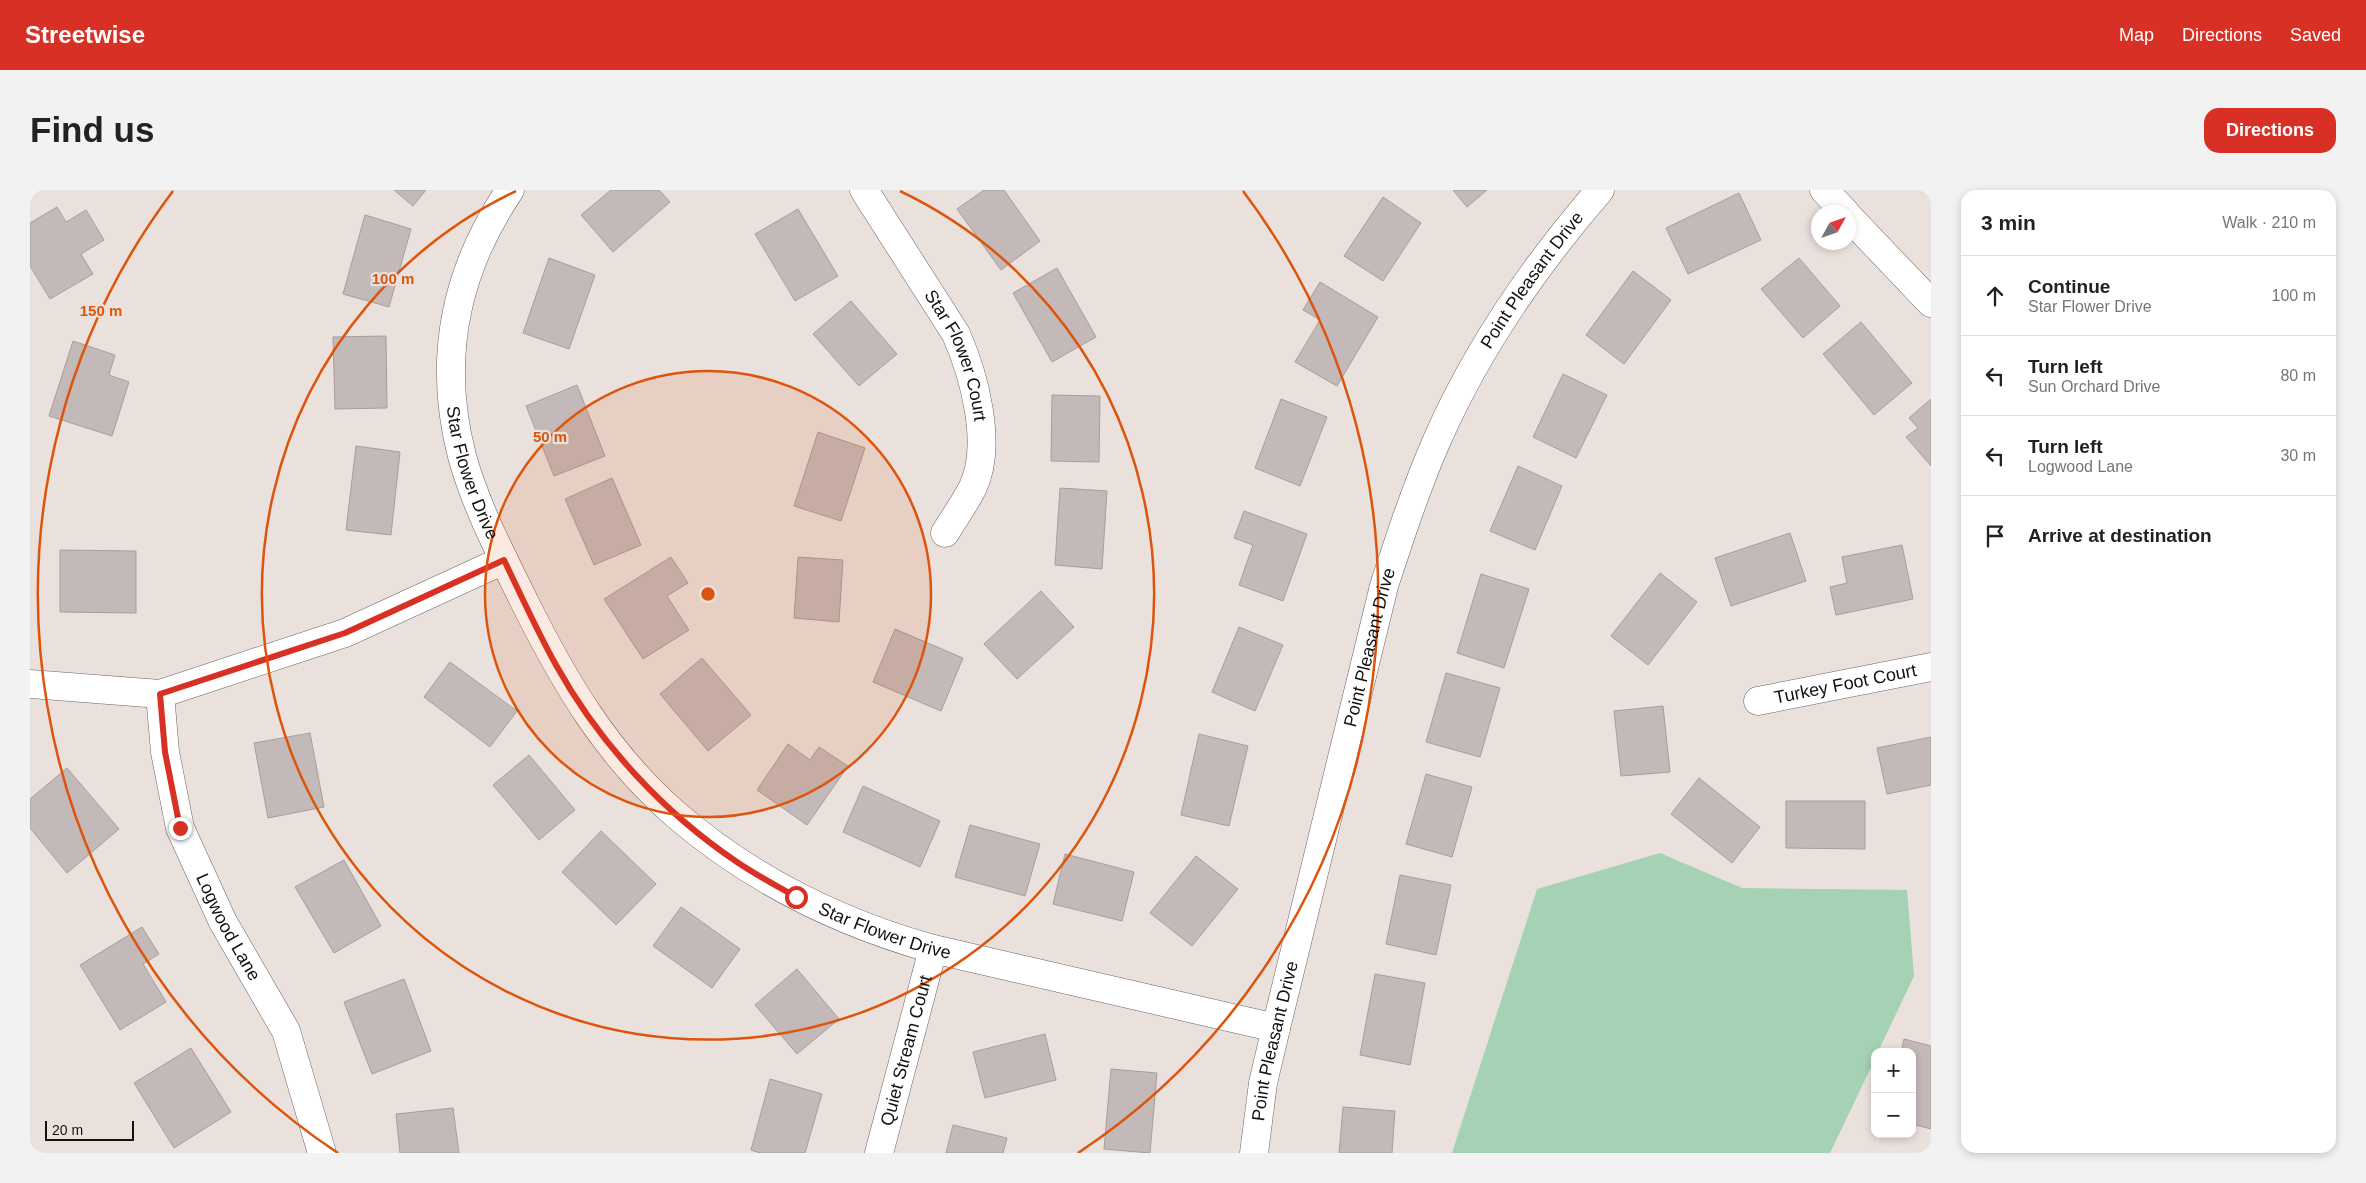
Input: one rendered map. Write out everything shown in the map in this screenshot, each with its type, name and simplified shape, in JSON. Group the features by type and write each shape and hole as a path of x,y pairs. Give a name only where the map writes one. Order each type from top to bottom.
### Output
{"street":[{"name":"Star Flower Drive","path":"510,190 494,214 477,246 464,281 455,317 451,353 453,408 462,457 470,482 504,560 556,666 590,718 629,768 674,812 737,862 796,897 887,936 933,949 1276,1028"},
{"name":"Star Flower Court","path":"864,190 956,334 966,358 978,400 979,466 973,486 945,533"},
{"name":"Point Pleasant Drive","path":"1254,1153 1263,1084 1276,1028 1384,586 1407,514 1437,439 1490,338 1557,240 1600,190"},
{"path":"1824,190 1838,205"},
{"path":"1856,224 1931,303"},
{"path":"30,684 160,694 345,633 504,560"},
{"name":"Turkey Foot Court","path":"1758,701 1931,667"},
{"name":"Logwood Lane","path":"160,694 165,752 180,828 224,922 286,1030 322,1153"},
{"name":"Quiet Stream Court","path":"879,1153 933,949"}],"green space":[{"path":"1660,853 1742,888 1907,890 1914,976 1880,1048 1871,1048 1871,1067 1830,1153 1452,1153 1537,889"}],"building":[{"path":"394,190 426,190 413,206"},
{"path":"611,190 659,190 670,202 613,252 581,215"},
{"path":"984,190 1004,190 1040,241 1001,270 957,209"},
{"path":"1453,190 1487,190 1467,207"},
{"path":"1739,193 1761,240 1688,274 1666,228"},
{"path":"1383,197 1421,223 1383,281 1344,256"},
{"path":"57,207 66,222 86,210 104,240 81,254 93,274 50,299 30,266 30,223"},
{"path":"798,209 838,276 795,301 755,234"},
{"path":"365,215 411,229 389,307 343,294"},
{"path":"549,258 595,275 569,349 523,333"},
{"path":"1799,258 1840,306 1803,338 1761,289"},
{"path":"1057,268 1096,337 1052,362 1013,293"},
{"path":"1633,271 1671,300 1624,364 1586,335"},
{"path":"1320,282 1378,317 1337,386 1295,362 1320,320 1303,310"},
{"path":"851,301 897,354 859,386 813,334"},
{"path":"1861,322 1912,383 1874,415 1823,354"},
{"path":"386,336 387,408 335,409 333,337"},
{"path":"73,341 115,355 109,375 129,382 112,436 49,416"},
{"path":"1563,374 1607,395 1576,458 1533,437"},
{"path":"577,385 605,456 554,476 526,406"},
{"path":"1052,395 1100,396 1099,462 1051,461"},
{"path":"1281,399 1327,417 1300,486 1255,468"},
{"path":"1931,399 1931,466 1906,437 1918,428 1909,418"},
{"path":"818,432 865,448 841,521 794,506"},
{"path":"356,446 400,452 391,535 346,530"},
{"path":"1518,466 1562,486 1535,550 1490,531"},
{"path":"612,478 641,545 594,565 565,499"},
{"path":"1060,488 1107,491 1102,569 1055,565"},
{"path":"1244,511 1307,534 1283,601 1239,585 1253,545 1234,538"},
{"path":"1790,533 1806,581 1731,606 1715,558"},
{"path":"1902,545 1913,599 1836,615 1830,587 1847,583 1842,557"},
{"path":"60,550 136,551 136,613 60,612"},
{"path":"671,557 688,583 667,596 689,630 643,659 604,599"},
{"path":"798,557 843,560 839,622 794,618"},
{"path":"1660,573 1697,602 1648,665 1611,636"},
{"path":"1481,574 1529,589 1504,668 1457,653"},
{"path":"1041,591 1074,627 1017,679 984,644"},
{"path":"1239,627 1283,645 1255,711 1212,692"},
{"path":"895,629 963,658 941,711 873,682"},
{"path":"702,658 751,715 708,751 660,694"},
{"path":"450,662 517,711 490,747 424,697"},
{"path":"1446,673 1500,688 1480,757 1426,742"},
{"path":"1663,706 1670,772 1621,776 1614,711"},
{"path":"310,733 324,807 268,818 254,743"},
{"path":"1199,734 1248,746 1229,826 1181,815"},
{"path":"1931,737 1931,785 1887,794 1877,748"},
{"path":"788,744 810,760 819,747 848,766 807,825 757,790"},
{"path":"529,755 575,810 539,840 493,785"},
{"path":"67,768 119,829 67,873 30,828 30,799"},
{"path":"1426,774 1472,787 1452,857 1406,844"},
{"path":"1699,778 1760,827 1732,863 1671,814"},
{"path":"863,786 940,821 920,867 843,832"},
{"path":"1786,801 1865,801 1865,849 1786,848"},
{"path":"970,825 1040,844 1025,896 955,877"},
{"path":"601,831 656,884 616,925 562,872"},
{"path":"1065,854 1134,872 1122,921 1053,904"},
{"path":"1196,856 1238,889 1192,946 1150,913"},
{"path":"344,860 381,926 334,953 295,887"},
{"path":"1400,875 1451,885 1436,955 1386,944"},
{"path":"681,907 740,949 712,988 653,946"},
{"path":"142,927 159,954 143,964 166,1002 120,1030 80,965"},
{"path":"797,969 839,1019 797,1054 755,1005"},
{"path":"1375,974 1425,983 1410,1065 1360,1055"},
{"path":"404,979 431,1051 372,1074 344,1002"},
{"path":"1045,1034 1056,1080 985,1098 973,1052"},
{"path":"1904,1039 1931,1046 1931,1129 1916,1125 1916,1048 1902,1048"},
{"path":"191,1048 231,1112 174,1148 134,1083"},
{"path":"1111,1069 1157,1073 1150,1153 1104,1149"},
{"path":"770,1079 822,1094 805,1153 760,1153 751,1150"},
{"path":"1343,1107 1395,1111 1392,1153 1339,1153"},
{"path":"453,1108 459,1153 400,1153 396,1114"},
{"path":"953,1125 1007,1138 1003,1153 946,1153"}],"route":[{"path":"180,828 165,752 160,694 345,633 504,560 556,666 590,718 629,768 674,812 737,862 796,897"}]}
